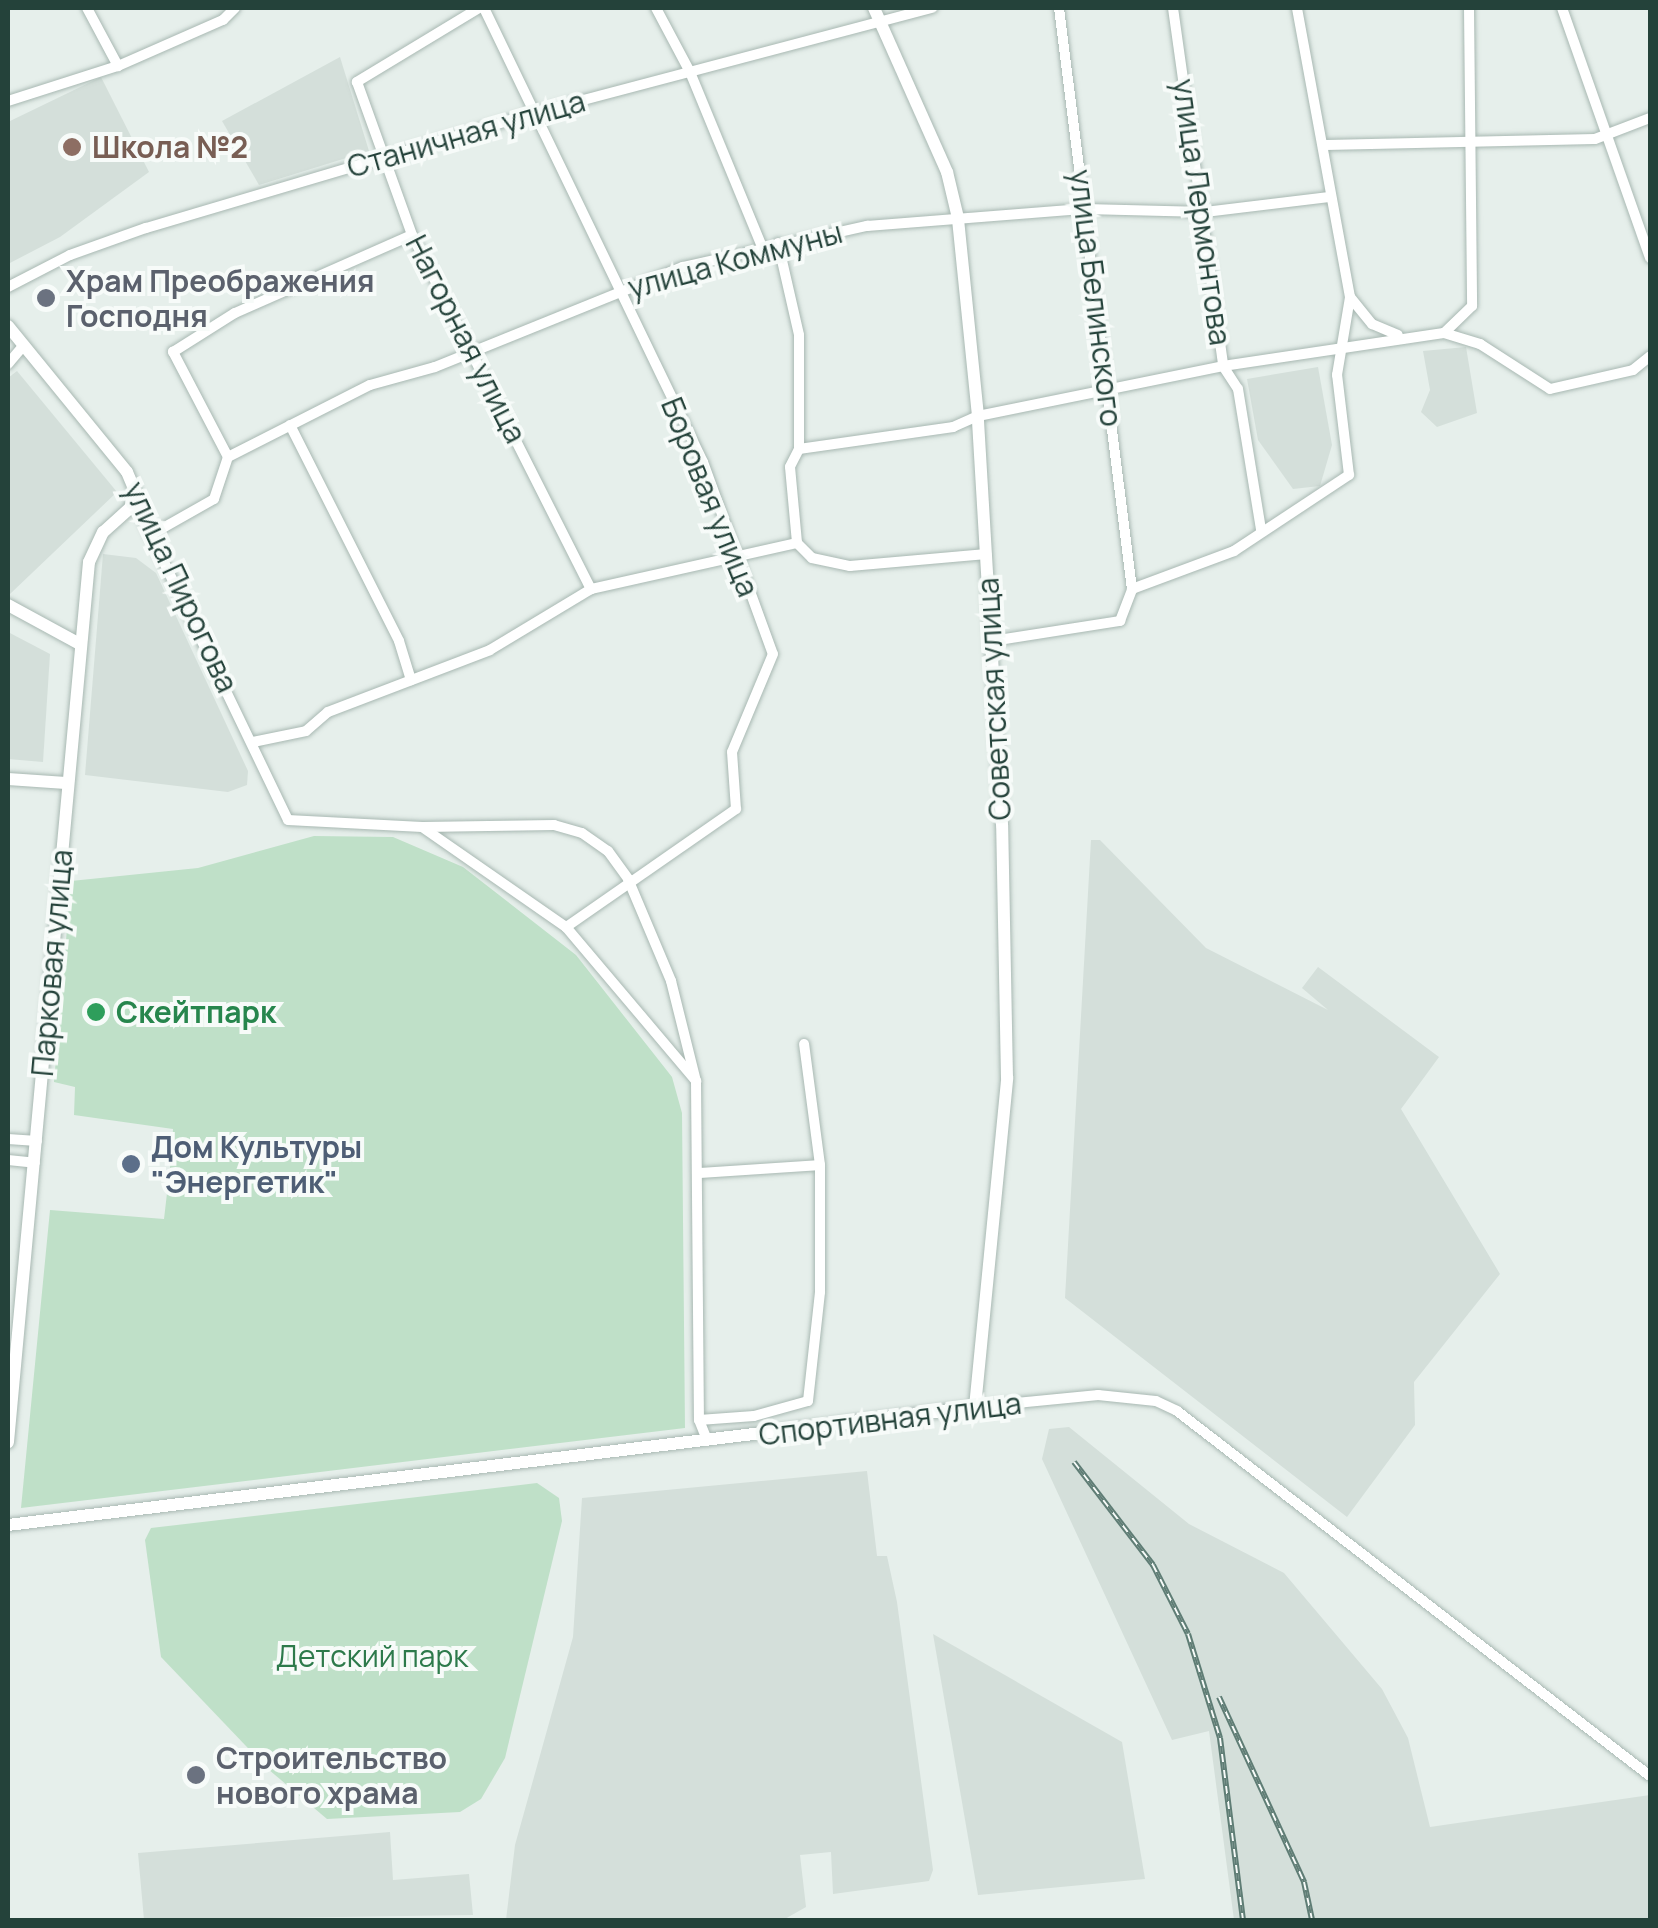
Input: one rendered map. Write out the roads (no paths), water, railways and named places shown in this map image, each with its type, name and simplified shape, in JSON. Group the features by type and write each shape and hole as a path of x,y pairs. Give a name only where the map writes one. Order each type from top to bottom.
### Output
{"street":[{"path":"87,8 118,66"},
{"path":"8,102 118,66 223,20 235,8"},
{"name":"Нагорная улица","path":"482,8 357,82 412,235 591,589"},
{"name":"Боровая улица","path":"482,8 538,112 618,290 703,462 773,654 732,752 736,809 628,879 566,927"},
{"path":"656,8 690,72 762,247"},
{"name":"Станичная улица","path":"8,287 106,241 538,112 690,72 877,13 933,8"},
{"name":"улица Белинского","path":"1059,8 1132,589"},
{"name":"улица Лермонтова","path":"1173,8 1205,212 1222,366 1238,389 1261,530"},
{"path":"992,640 1120,621 1132,589 1234,551 1348,476 1337,375 1350,297 1329,197 1326,145 1297,8"},
{"path":"1444,332 1472,306 1470,8"},
{"path":"1562,8 1609,131 1650,258"},
{"name":"Советская улица","path":"877,13 946,172 958,218 978,416 992,640 1006,1078 975,1407"},
{"path":"1326,145 1595,139 1650,118"},
{"name":"улица Коммуны","path":"228,456 370,384 472,349 618,290 778,243 958,218 1085,208 1205,212 1329,197"},
{"path":"154,533 214,498 228,456 173,352 235,313 412,235"},
{"path":"778,243 799,335 799,450 790,466 798,543 812,558 850,566 986,554"},
{"path":"1350,297 1372,324 1398,335"},
{"name":"улица Пирогова","path":"8,326 127,472 134,500 154,533 288,820 422,827"},
{"path":"799,450 953,427 978,416 1108,387 1222,366 1343,351 1398,335 1444,332 1480,344 1550,389 1633,370 1650,356"},
{"path":"8,364 24,345"},
{"path":"290,425 399,641 411,680"},
{"name":"Парковая улица","path":"8,1442 78,643 91,554 134,500"},
{"path":"253,742 306,732 328,712 490,650 591,589 798,543"},
{"path":"8,605 78,643"},
{"path":"8,779 66,783"},
{"path":"422,827 554,825 608,851 628,879 671,981 696,1081 701,1173 699,1420 707,1440"},
{"path":"422,827 566,927 696,1081"},
{"path":"699,1420 754,1416 808,1401 820,1292 820,1165 804,1044"},
{"path":"8,1138 37,1141"},
{"path":"8,1160 35,1162"},
{"path":"701,1173 820,1165"},
{"name":"Спортивная улица","path":"8,1525 975,1407 1098,1395 1156,1400 1177,1411 1650,1776"}],"railway":[{"path":"1074,1462 1153,1565 1188,1634 1220,1738 1243,1920"},
{"path":"1219,1697 1304,1882 1312,1920"}],"place":[{"name":"Школа №2","path":"72,147"},
{"name":"Храм Преображения Господня","path":"46,298"},
{"name":"Скейтпарк","path":"96,1012"},
{"name":"Дом Культуры \"Энергетик\"","path":"131,1164"},
{"name":"Строительство нового храма","path":"196,1775"}],"park label":[{"name":"Детский парк","path":"372,1656"}]}
